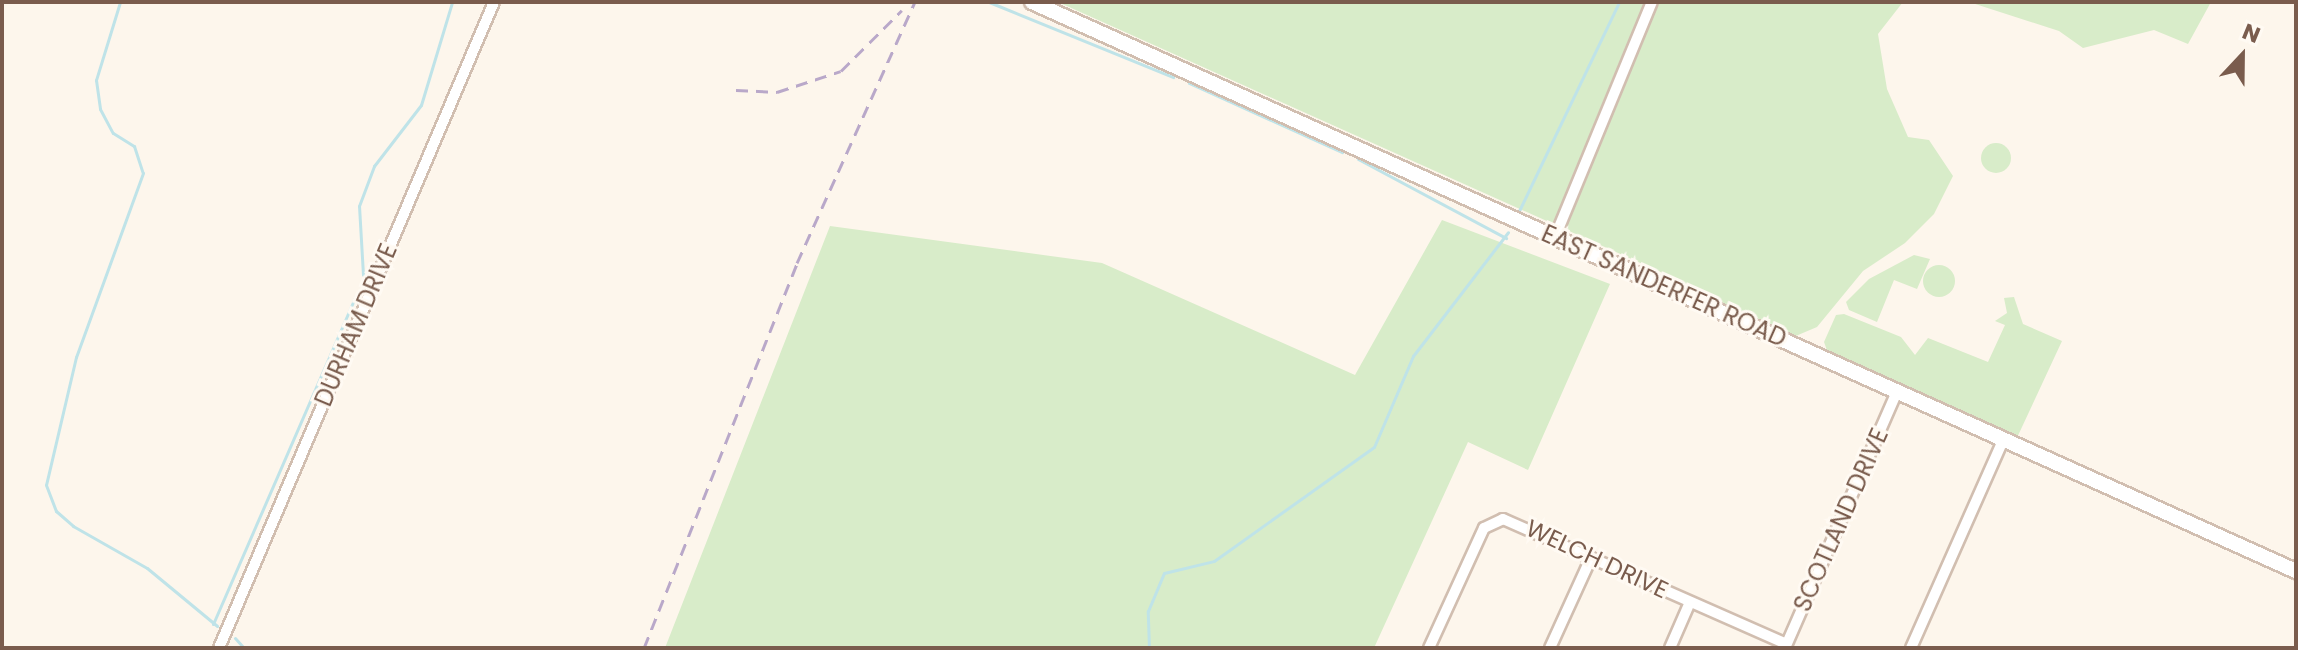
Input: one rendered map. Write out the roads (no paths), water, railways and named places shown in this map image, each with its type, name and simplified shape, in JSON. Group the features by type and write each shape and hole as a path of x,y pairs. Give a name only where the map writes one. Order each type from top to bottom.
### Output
{"street":[{"name":"DURHAM DRIVE","path":"219,648 494,2"},
{"name":"EAST SANDERFER ROAD","path":"1032,2 2296,571"},
{"path":"1555,237 1652,2"},
{"name":"SCOTLAND DRIVE","path":"1785,646 1897,392"},
{"path":"1911,648 2003,440"},
{"name":"WELCH DRIVE","path":"1429,648 1493,522 1514,521 1785,646"},
{"path":"1550,648 1591,558"},
{"path":"1670,648 1690,602"}],"waterway":[{"path":"120,2 96,80 100,109 113,133 134,146 143,173 76,357 46,485 56,511 73,526 147,568 217,626"},
{"path":"363,275 359,206 374,166 421,105 452,2"},
{"path":"989,2 1173,77"},
{"path":"1518,213 1619,2"},
{"path":"1189,83 1342,152"},
{"path":"1358,159 1506,238"},
{"path":"1149,648 1148,611 1164,573 1214,561 1374,447 1413,356 1508,232"},
{"path":"213,624 356,295"},
{"path":"235,638 244,648"}],"railway":[{"path":"644,648 797,263 915,2"},
{"path":"736,90 777,92 841,71 902,10"}]}
